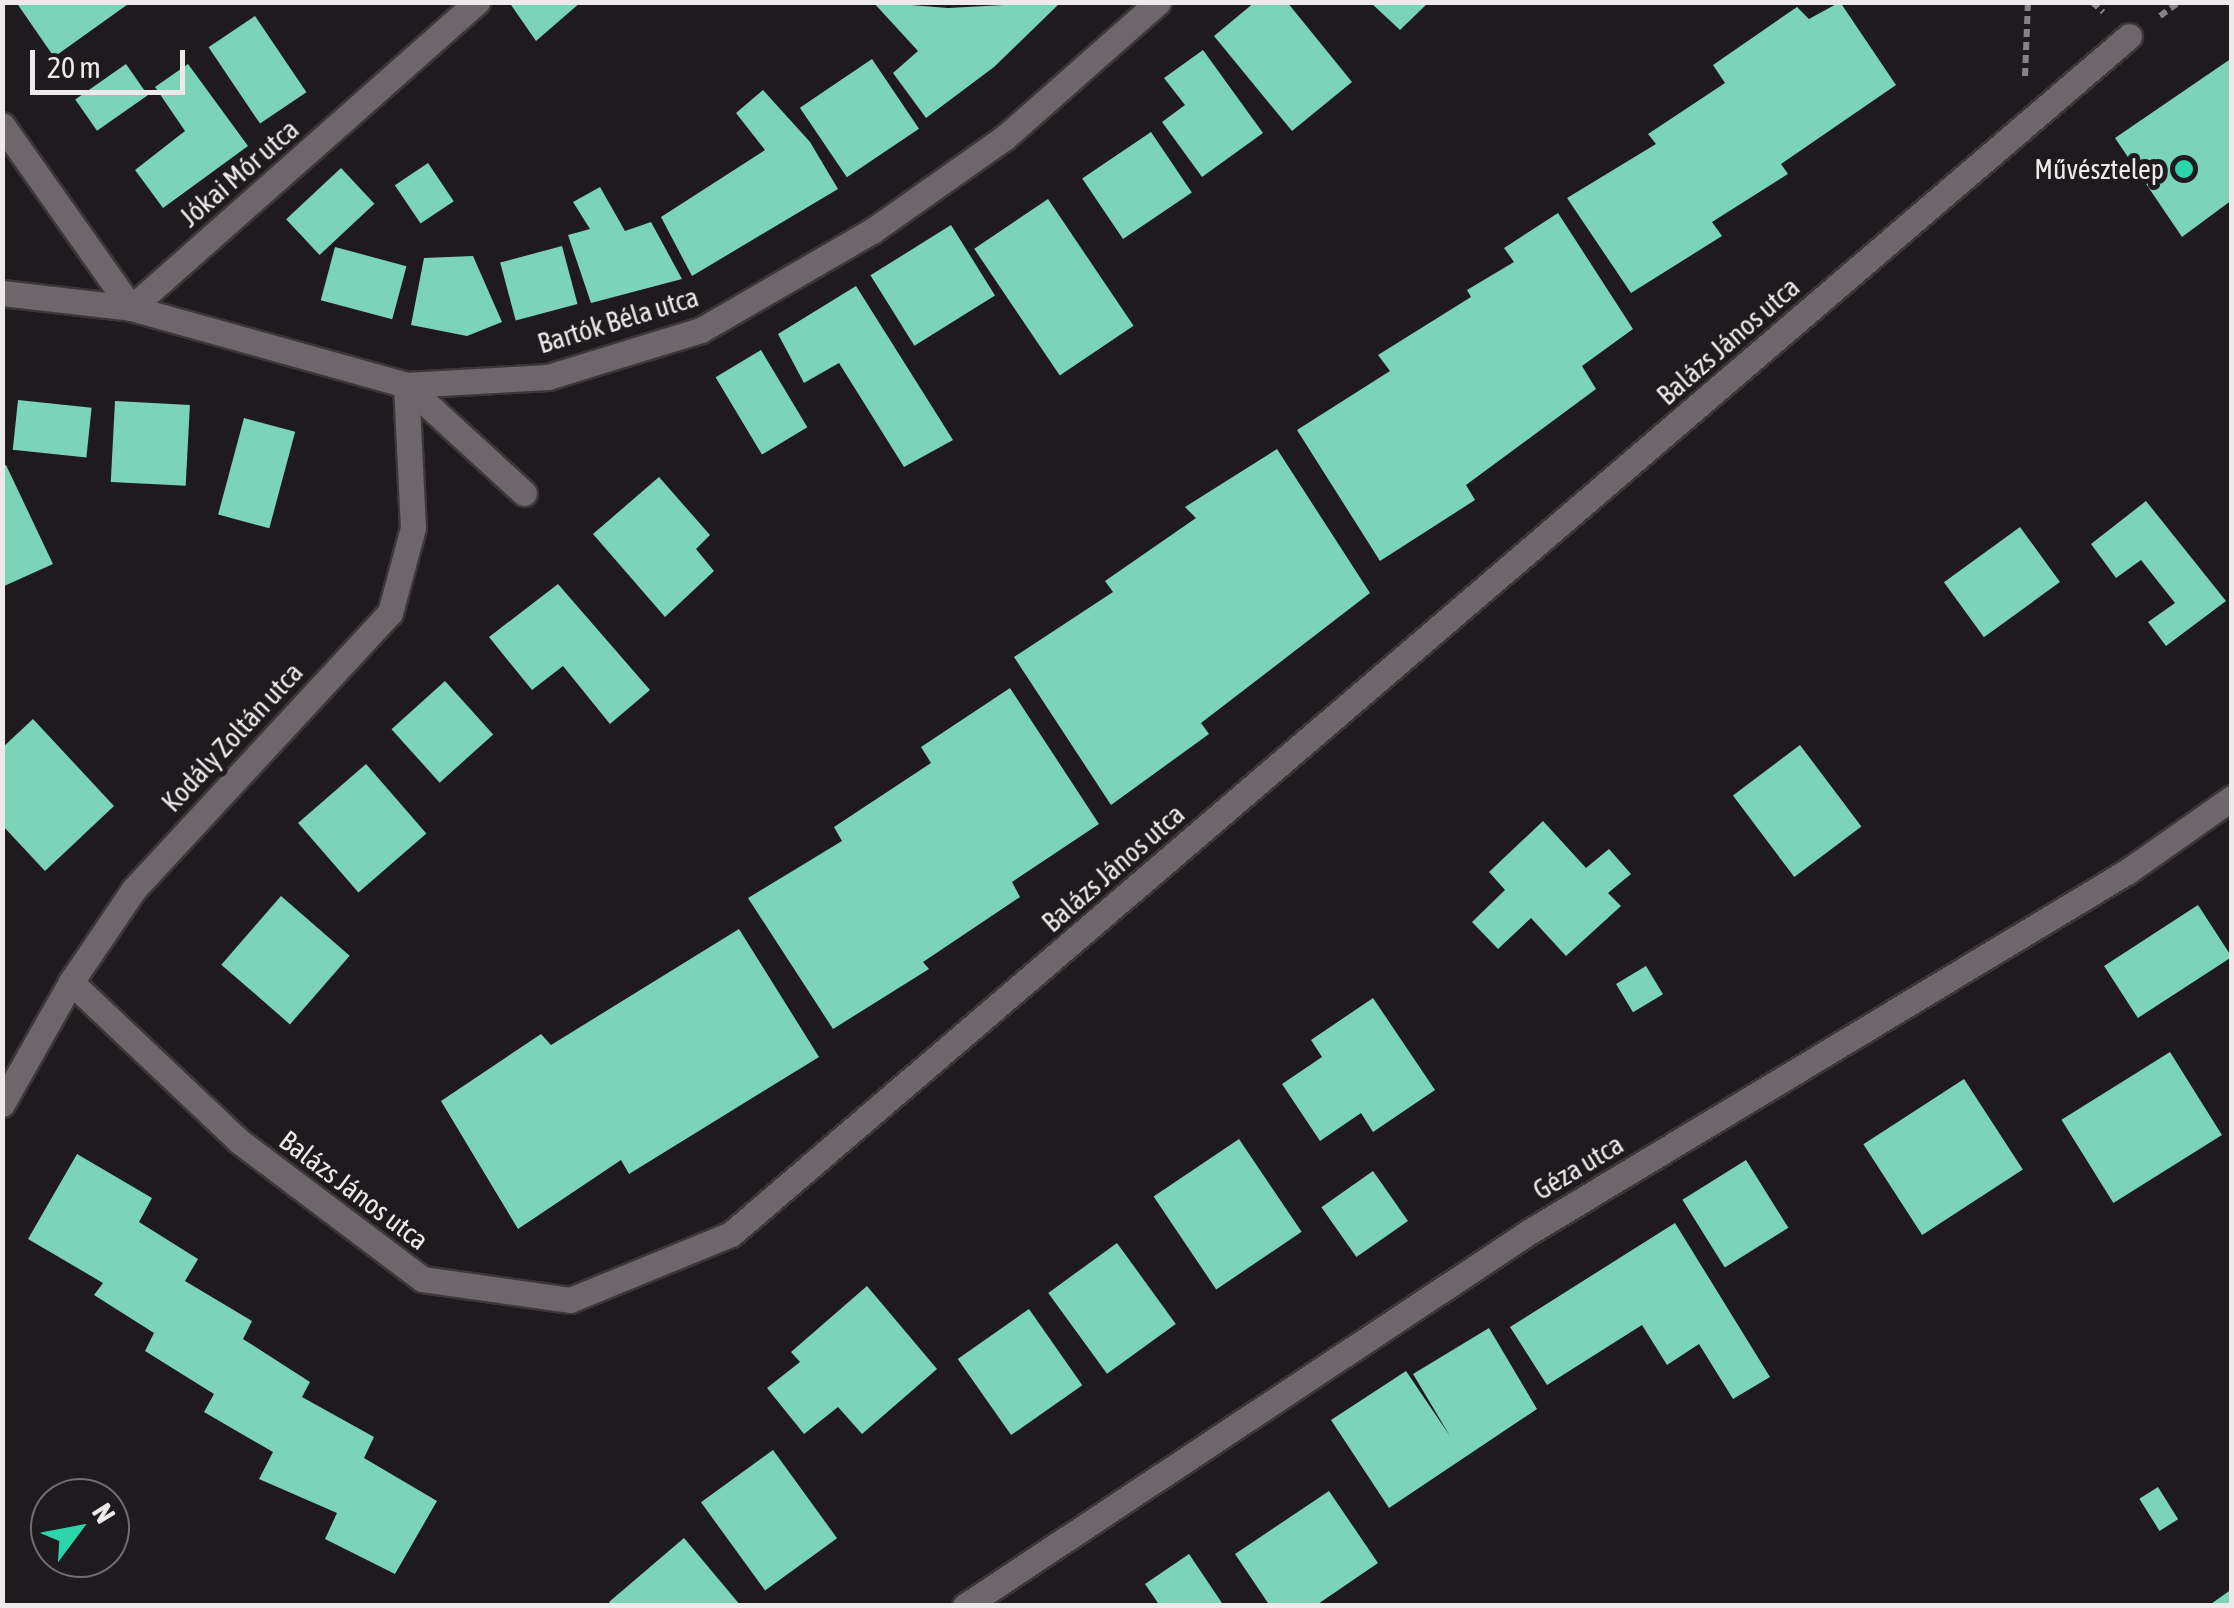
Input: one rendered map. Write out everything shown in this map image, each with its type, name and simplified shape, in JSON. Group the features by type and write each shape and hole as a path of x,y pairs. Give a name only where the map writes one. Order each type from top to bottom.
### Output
{"street":[{"name":"Jókai Mór utca","path":"131,308 476,2"},
{"name":"Bartók Béla utca","path":"2,293 131,308 406,385 548,378 702,330 872,231 1004,138 1158,2"},
{"name":"Balázs János utca","path":"72,982 240,1141 422,1279 570,1300 731,1234 2128,36"},
{"path":"2,124 131,308"},
{"path":"406,385 524,494"},
{"name":"Kodály Zoltán utca","path":"2,1104 72,982 134,889 390,613 413,528 406,385"},
{"name":"Géza utca","path":"966,1606 1530,1232 2128,871 2232,798"}],"building":[{"path":"16,2 131,2 54,57"},
{"path":"509,2 581,2 536,41"},
{"path":"873,2 948,8 1061,2 994,67 926,118 893,73 918,51"},
{"path":"1255,2 1287,2 1352,82 1292,131 1214,36"},
{"path":"1370,2 1429,2 1400,30"},
{"path":"1840,2 1896,85 1781,164 1788,174 1712,222 1722,236 1631,293 1567,198 1656,144 1648,134 1725,83 1713,65 1797,7 1809,19"},
{"path":"255,16 306,92 260,124 209,47"},
{"path":"1203,50 1263,133 1202,177 1162,122 1185,105 1164,78"},
{"name":"Művésztelep","path":"2232,58 2232,200 2182,237 2115,138"},
{"path":"872,59 919,129 847,177 800,108"},
{"path":"126,64 148,95 97,131 75,100"},
{"path":"188,64 248,146 163,208 135,170 185,131 155,87"},
{"path":"763,90 810,142 838,189 692,276 661,217 765,150 736,113"},
{"path":"1151,132 1192,193 1123,239 1082,178"},
{"path":"428,163 454,201 421,224 395,185"},
{"path":"341,168 374,204 320,255 286,219"},
{"path":"600,187 625,231 651,222 682,279 591,303 568,235 590,229 573,202"},
{"path":"1048,199 1134,326 1060,376 974,249"},
{"path":"1558,213 1633,329 1582,366 1596,389 1466,485 1475,500 1380,561 1297,430 1390,371 1378,355 1471,297 1467,290 1514,262 1504,248"},
{"path":"951,225 995,295 914,346 870,275"},
{"path":"562,246 578,304 516,321 500,263"},
{"path":"335,247 406,266 392,319 321,300"},
{"path":"473,256 502,322 467,336 411,325 424,258"},
{"path":"856,286 953,440 904,467 839,363 804,383 778,334"},
{"path":"761,350 807,427 762,454 716,377"},
{"path":"18,400 92,408 86,457 13,450"},
{"path":"115,401 190,405 186,486 111,482"},
{"path":"244,418 295,432 269,528 218,515"},
{"path":"1277,449 1370,593 1201,723 1209,734 1111,805 1014,657 1113,592 1105,581 1196,518 1185,507"},
{"path":"6,465 53,564 2,587 2,467"},
{"path":"659,477 710,535 696,549 714,571 665,617 593,534"},
{"path":"2146,501 2226,601 2166,646 2148,622 2175,603 2141,560 2116,578 2091,544"},
{"path":"2020,527 2060,582 1984,637 1944,582"},
{"path":"558,584 650,690 610,724 563,666 532,690 489,637"},
{"path":"445,681 493,735 440,783 391,729"},
{"path":"1010,688 1099,824 1012,882 1020,897 923,962 929,969 833,1029 748,898 842,841 834,827 931,763 921,747"},
{"path":"33,719 114,806 45,871 2,825 2,748"},
{"path":"1800,745 1861,826 1794,877 1733,796"},
{"path":"366,764 426,833 358,892 298,823"},
{"path":"1543,821 1586,868 1609,849 1631,874 1608,893 1621,906 1566,956 1531,918 1498,949 1472,922 1505,890 1489,872"},
{"path":"281,896 350,956 290,1024 221,965"},
{"path":"2198,905 2232,957 2138,1018 2104,966"},
{"path":"739,929 819,1057 629,1174 621,1160 518,1229 441,1101 541,1034 551,1045"},
{"path":"1646,966 1663,994 1633,1012 1616,984"},
{"path":"1373,998 1435,1090 1373,1132 1361,1113 1320,1141 1282,1084 1322,1057 1311,1040"},
{"path":"2170,1052 2222,1135 2113,1203 2061,1120"},
{"path":"1964,1079 2023,1170 1922,1235 1863,1144"},
{"path":"1239,1139 1302,1232 1216,1289 1154,1197"},
{"path":"77,1154 152,1198 139,1222 198,1259 185,1281 252,1321 243,1339 310,1382 302,1397 374,1437 364,1458 437,1501 395,1574 325,1539 337,1513 259,1479 273,1452 204,1412 214,1394 145,1351 154,1333 94,1295 103,1283 28,1239"},
{"path":"1746,1160 1788,1228 1725,1268 1682,1200"},
{"path":"1373,1171 1408,1221 1356,1257 1321,1207"},
{"path":"1675,1223 1770,1377 1733,1399 1699,1344 1667,1365 1642,1325 1547,1385 1510,1327"},
{"path":"1117,1243 1176,1324 1107,1374 1048,1293"},
{"path":"867,1286 937,1369 862,1434 838,1407 804,1434 767,1388 800,1362 791,1352"},
{"path":"1029,1309 1082,1385 1011,1435 958,1359"},
{"path":"1489,1328 1537,1409 1389,1508 1331,1420 1406,1371 1450,1436 1413,1374"},
{"path":"773,1450 837,1538 765,1590 701,1502"},
{"path":"2158,1487 2178,1519 2159,1531 2139,1499"},
{"path":"1329,1491 1378,1563 1315,1606 1270,1606 1235,1554"},
{"path":"684,1538 741,1606 612,1606 609,1602"},
{"path":"1189,1554 1224,1606 1160,1606 1145,1584"},
{"path":"2232,1589 2232,1606 2208,1606"}],"place":[{"name":"Művésztelep","path":"2184,169"}]}
